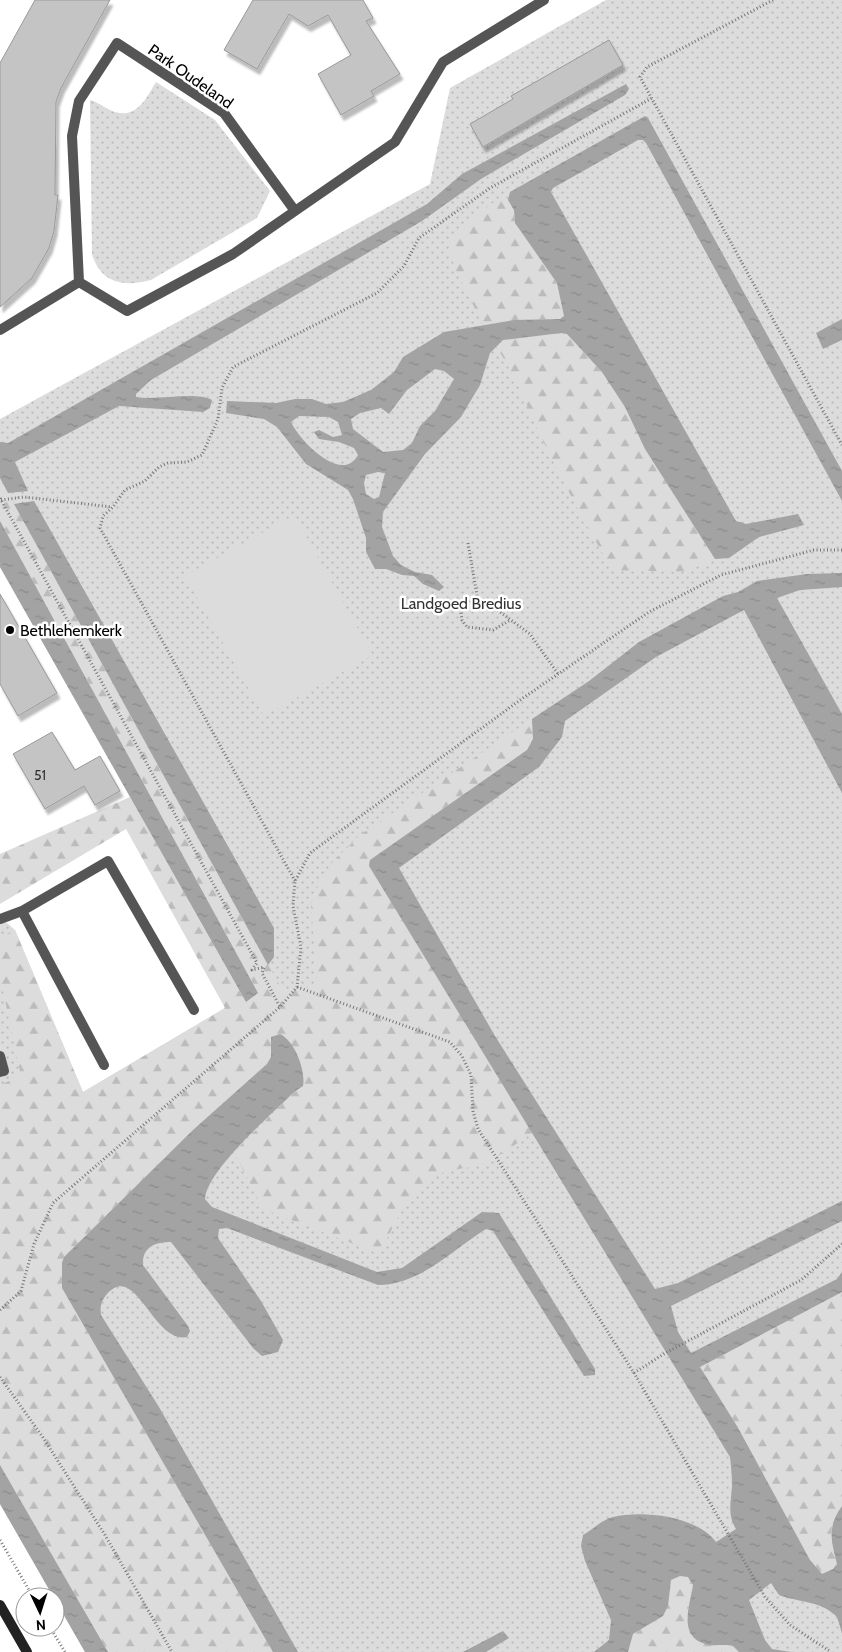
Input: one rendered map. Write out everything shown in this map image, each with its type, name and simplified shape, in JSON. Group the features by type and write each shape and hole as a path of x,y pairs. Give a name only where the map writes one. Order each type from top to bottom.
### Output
{"main road":[{"path":"0,1605 27,1652"}],"street":[{"path":"0,330 79,282 127,311 233,254 395,142 443,62 544,0"},
{"name":"Park Oudeland","path":"79,282 72,136 79,101 117,43 224,113 295,211"},
{"path":"0,920 22,911 108,861 194,1010"},
{"path":"22,911 104,1065"},
{"path":"0,1056 4,1072 0,1072"}],"path":[{"path":"773,0 647,67 640,77 842,445"},
{"path":"295,881 100,528 103,516 113,508 125,490 145,481 159,467 168,463 187,462 202,454 218,419 222,388 233,367 377,293 404,266 419,238 490,188 652,98"},
{"path":"113,508 24,497 1,499 257,963 252,970 264,967 262,973 280,1007"},
{"path":"468,543 478,601"},
{"path":"0,1310 21,1290 34,1244 54,1203 280,1007 298,987 301,947 293,906 295,881 310,853 558,674 649,612 721,575 814,550 842,550"},
{"path":"508,620 493,630 467,627 462,620 460,607 484,600 508,620 530,634 558,674"},
{"path":"298,987 450,1042 462,1056 471,1075 473,1111 478,1129 634,1374 765,1597 790,1625 831,1652"},
{"path":"634,1374 662,1355 801,1280 842,1244"},
{"path":"0,1377 42,1436 106,1535 172,1652"},
{"path":"0,1540 27,1587"},
{"path":"56,1637 65,1652"}],"green space":[{"name":"Landgoed Bredius","path":"606,0 842,0 842,1652 85,1652 65,1617 65,1587 48,1587 0,1504 0,917 15,930 83,1092 225,1008 246,1002 0,567 0,419 430,184 450,88"},
{"path":"156,82 215,120 270,191 257,218 151,280 123,283 115,281 101,272 92,254 90,100 115,112 129,112 135,110 145,100"},
{"path":"508,200 514,210 515,223 557,283 564,316 560,319 514,320 483,325 454,266 448,240 492,203"},
{"path":"561,333 567,334 602,372 625,407 645,449 715,559 683,572 612,570 562,480 517,383 496,346 503,340"},
{"path":"0,478 283,991 314,986 317,980 311,905 315,892 330,865 360,835 532,719 533,739 527,750 370,860 533,1132 509,1149 484,1163 441,1173 428,1180 406,1205 394,1224 380,1254 263,1209 234,1152 294,1092 303,1086 271,1038 271,1057 267,1063 193,1130 64,1257 62,1263 62,1288 273,1652 108,1652 0,1465 0,1085 16,1078 20,1071 0,976 0,937 15,930 83,1092 225,1008 126,829 0,904 0,854 130,797 246,1002 258,992 0,521"},
{"path":"294,515 373,655 264,716 185,576"},
{"path":"842,1292 842,1506 834,1521 831,1534 837,1564 833,1569 822,1574 810,1560 737,1426 700,1367"},
{"path":"680,1576 688,1577 693,1585 686,1612 711,1645 726,1644 739,1652 629,1652 631,1642 638,1631 656,1620 667,1607 670,1597 671,1580"}],"water":[{"path":"626,84 629,89 625,95 481,179 422,221 151,380 136,394 136,397 145,398 205,397 212,400 210,408 203,412 119,406 15,462 28,491 8,493 0,478 0,442 8,443 427,204 462,174"},
{"path":"645,116 648,118 842,471 842,501 646,143 643,140 638,140 553,188 551,192 736,521 746,524 798,514 804,525 759,537 729,558 715,559 645,449 625,407 602,372 567,334 561,333 503,340 490,353 480,385 461,417 425,454 383,512 382,527 393,556 401,565 415,572 432,575 444,587 439,591 423,584 414,576 402,575 386,569 375,569 366,552 366,538 353,499 348,490 306,464 277,427 264,419 226,413 227,401 276,403 295,399 312,399 326,404 343,402 371,390 394,372 403,357 444,332 514,320 560,319 564,316 557,283 515,223 514,210 508,200 510,192","holes":["435,369 444,371 454,379 435,411 420,426 412,443 403,450 383,452 353,429 351,419 360,413 381,408 389,414 407,390","299,416 329,417 338,422 342,435 333,437 319,430 314,432 319,439 339,442 354,448 358,455 351,463 342,465 332,462 311,448 291,422","378,472 385,473 379,497 374,499 366,494 364,483 366,475"]},
{"path":"842,319 842,340 823,349 816,333"},
{"path":"34,501 274,928 274,957 268,965 14,504"},
{"path":"0,521 258,993 246,1002 0,567"},
{"path":"842,573 842,587 800,590 777,598 842,714 842,793 744,610 656,657 565,721 562,737 539,767 399,868 495,1036 655,1289 678,1283 842,1201 842,1221 671,1306 678,1332 691,1353 837,1279 842,1272 842,1292 700,1367 737,1426 810,1560 822,1574 833,1569 837,1564 833,1548 832,1527 842,1506 842,1633 835,1615 829,1610 815,1604 779,1595 771,1583 749,1600 765,1640 772,1649 791,1652 739,1652 733,1646 710,1645 699,1642 689,1629 688,1621 693,1585 688,1577 680,1576 671,1580 668,1606 663,1616 633,1634 628,1652 594,1652 609,1640 611,1620 585,1561 581,1546 583,1535 609,1518 639,1514 669,1517 683,1521 707,1533 716,1542 736,1529 731,1519 732,1475 730,1457 369,866 370,860 527,750 533,739 532,719 589,681 639,642 723,596 738,592 757,581 807,574"},
{"path":"280,1034 295,1050 303,1073 303,1086 294,1092 228,1158 208,1187 205,1199 212,1207 377,1272 402,1268 482,1212 499,1213 595,1369 595,1375 584,1376 493,1231 486,1229 422,1273 408,1279 378,1285 227,1228 219,1229 218,1238 261,1301 283,1340 278,1352 262,1356 253,1348 171,1242 160,1243 147,1250 143,1259 143,1265 188,1326 190,1331 187,1337 175,1336 164,1329 136,1295 127,1288 117,1287 107,1294 101,1304 101,1315 159,1407 298,1652 273,1652 62,1288 62,1263 64,1257 193,1130 267,1064 271,1057 271,1037"},
{"path":"0,1465 108,1652 85,1652 65,1617 65,1587 48,1587 0,1504"},
{"path":"503,1631 509,1638 486,1652 463,1652"}],"building":[{"path":"35,0 110,0 61,88 56,102 55,195 58,195 54,231 49,248 32,278 0,307 0,63"},
{"path":"253,0 363,0 373,18 366,21 400,74 371,91 374,96 341,115 318,74 351,55 328,15 308,26 289,14 257,69 224,50"},
{"path":"609,40 623,65 483,147 470,124 513,99 511,96"},
{"path":"0,594 57,693 18,716 0,684"},
{"path":"52,732 75,770 100,756 120,791 95,805 84,786 45,809 13,754"}],"place":[{"name":"Bethlehemkerk","path":"10,630"}]}
